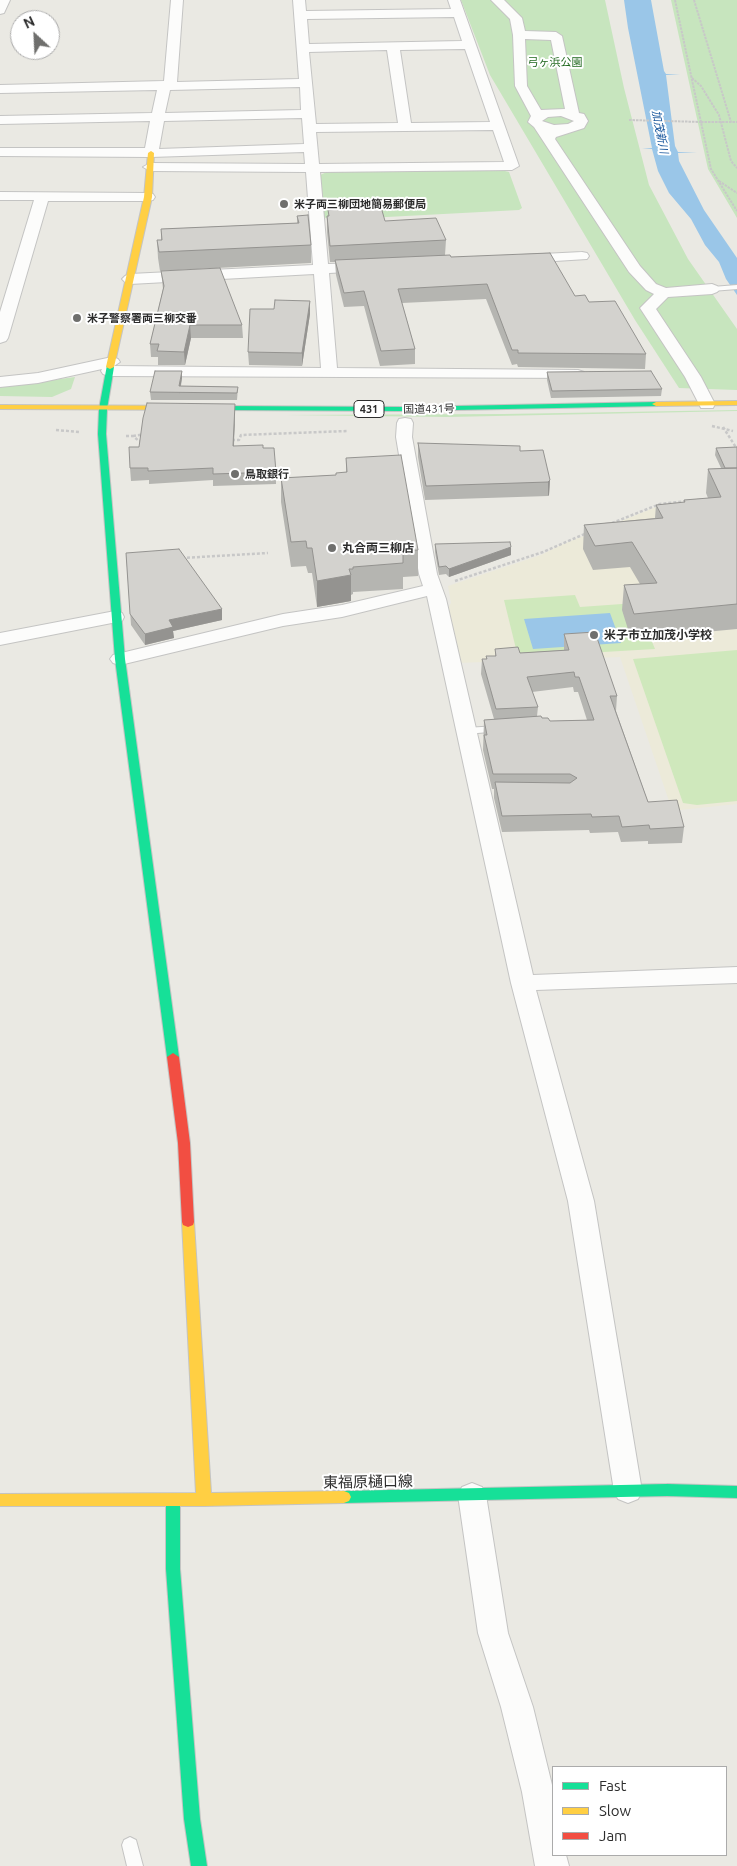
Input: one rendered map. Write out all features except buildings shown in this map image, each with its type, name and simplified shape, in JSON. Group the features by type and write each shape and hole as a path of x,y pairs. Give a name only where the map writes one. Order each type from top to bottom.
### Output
{"main road":[{"path":"150,157 148,197 110,367 102,423 115,617 184,1143 204,1500"},
{"name":"国道431号","path":"0,407 404,409 737,404"},
{"name":"東福原樋口線","path":"0,1500 204,1500 472,1496 628,1491 737,1492"},
{"path":"173,1500 172,1569 187,1763 199,1866"}],"street":[{"path":"0,10 4,0"},
{"path":"150,157 167,85 177,0"},
{"path":"299,0 329,373"},
{"path":"0,152 150,157 312,168 512,166 454,0"},
{"path":"497,0 516,18 519,35 521,86 538,121 634,269 651,287 664,293 712,289"},
{"path":"300,15 458,13"},
{"path":"519,35 556,36 572,113"},
{"path":"303,48 470,45"},
{"path":"393,47 405,127"},
{"path":"0,89 306,83"},
{"path":"538,121 546,113 572,113 579,117 581,121 579,125 551,134 548,139"},
{"path":"0,120 159,118 309,121 405,127 498,126"},
{"path":"538,121 554,129 568,128"},
{"path":"150,157 311,148"},
{"path":"3,195 148,197"},
{"path":"0,338 42,196"},
{"path":"505,260 582,256"},
{"path":"130,279 379,267"},
{"path":"664,293 648,308 693,377 707,404"},
{"path":"0,382 110,367 329,373 594,375"},
{"path":"405,423 404,437 428,574 466,731 485,794 523,982 581,1201 628,1491"},
{"path":"120,659 283,620 342,611 433,589"},
{"path":"0,639 115,617"},
{"path":"523,982 737,975"},
{"path":"472,1496 493,1633 517,1707 538,1792 552,1866"}],"lane":[{"path":"712,289 737,287"},
{"path":"466,731 505,729"},
{"path":"130,1845 135,1866"}],"path":[{"path":"675,0 701,131 711,169 737,211"},
{"path":"694,0 731,122"},
{"path":"691,78 701,86 719,115 731,161 737,168"},
{"path":"630,120 737,122"},
{"path":"717,180 737,193"},
{"path":"722,427 737,449"},
{"path":"229,440 238,440 241,435 347,432"},
{"path":"124,436 148,434"},
{"path":"134,436 139,441 149,441"},
{"path":"608,525 660,504 688,501"},
{"path":"433,589 544,552 590,532"},
{"path":"180,558 268,553"}],"shaded area":[{"name":"米子市立加茂小学校","path":"737,500 737,804 680,810 670,804 620,657 457,663 445,613 451,603 448,586 541,555 561,545 656,507"}],"green space":[{"name":"弓ヶ浜公園","path":"461,0 605,0 624,88 649,185 688,259 737,329 737,390 679,388 635,320 490,75"},
{"path":"671,0 737,0 737,218 708,169"},
{"path":"501,170 509,172 522,208 519,210 330,220 324,217 320,175 327,172"},
{"path":"75,377 71,389 52,397 0,396 0,387"},
{"path":"737,410 447,417 286,415 504,414"},
{"path":"575,595 580,607 636,603 655,649 518,657 504,600"},
{"path":"737,650 737,801 697,805 683,803 633,659"}],"water":[{"name":"加茂新川","path":"624,0 651,0 664,71 666,74 680,74 666,75 675,146 678,152 697,153 678,153 679,161 704,210 737,258 737,295 726,279 719,262 705,245 691,219 669,193 658,171 652,149 642,149 652,148"},
{"path":"610,613 621,643 533,649 524,619"}],"traffic: fast":[{"path":"110,367 103,409 102,434 120,659 173,1057"},
{"path":"217,408 404,409 656,404"},
{"path":"344,1497 667,1490 737,1492"},
{"path":"173,1500 173,1569 192,1819 199,1866"}],"traffic: slow":[{"path":"110,367 148,197 151,153"},
{"path":"656,404 737,403"},
{"path":"0,407 217,408"},
{"path":"188,1222 204,1500"},
{"path":"0,1500 83,1501 344,1497"}],"traffic: jam":[{"path":"173,1057 184,1143 188,1222"}],"place":[{"name":"米子両三柳団地簡易郵便局","path":"284,204"},
{"name":"米子警察署両三柳交番","path":"77,318"},
{"name":"鳥取銀行","path":"235,474"},
{"name":"丸合両三柳店","path":"332,548"},
{"name":"米子市立加茂小学校","path":"594,635"}]}
